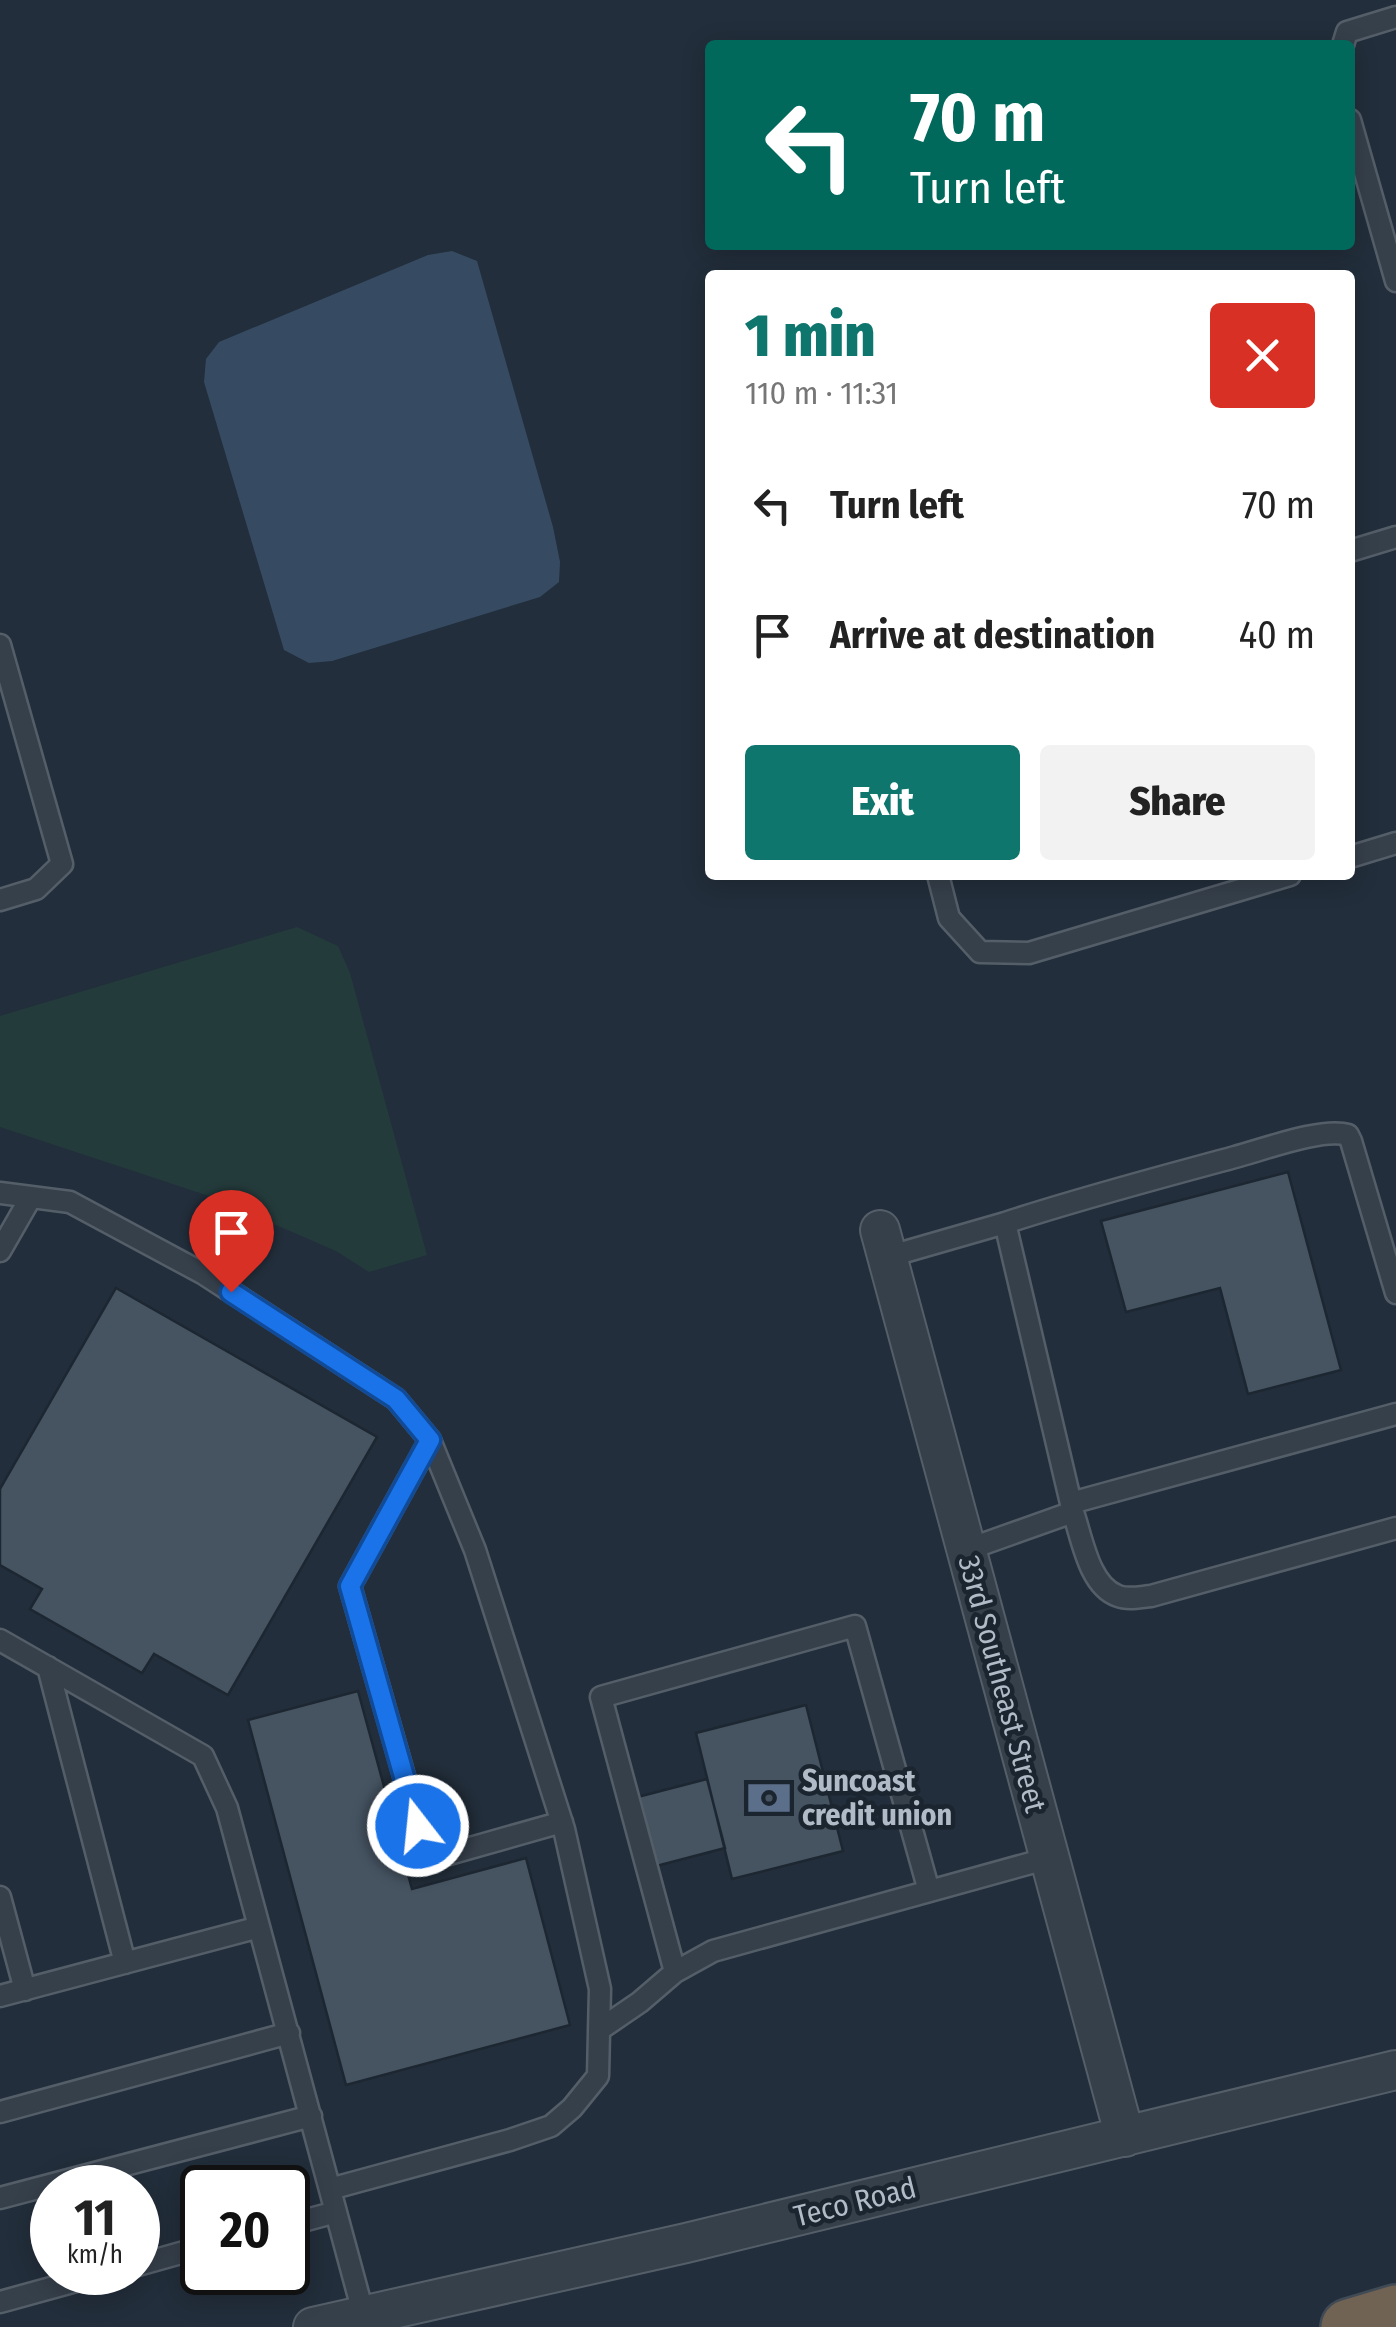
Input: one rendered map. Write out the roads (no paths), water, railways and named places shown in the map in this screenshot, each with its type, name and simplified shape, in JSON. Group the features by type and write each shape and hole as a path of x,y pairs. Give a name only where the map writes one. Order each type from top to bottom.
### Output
{"highway":[{"path":"1349,2327 1396,2313"}],"street":[{"name":"33rd Southeast Street","path":"883,1243 1125,2137"},
{"name":"Teco Road","path":"313,2327 667,2247 1396,2070"}],"lane":[{"path":"1344,40 1347,32 1396,17"},
{"path":"1355,138 1396,281"},
{"path":"1355,550 1396,538"},
{"path":"0,644 62,864 36,890 0,900"},
{"path":"1355,856 1396,844"},
{"path":"939,880 949,918 980,952 1029,953 1273,880"},
{"path":"883,1243 1005,1223 1074,1201 1340,1132 1351,1141 1396,1293"},
{"path":"0,1192 70,1202 204,1274 396,1399 430,1440 475,1550 562,1822 600,1989 598,2076 551,2126 330,2189"},
{"path":"0,1251 32,1197"},
{"path":"1005,1223 1072,1508 1097,1576 1114,1596 1151,1596 1396,1528"},
{"path":"966,1550 1072,1508 1396,1414"},
{"path":"430,1440 350,1586 428,1860 562,1822"},
{"path":"674,1972 601,1697 855,1626 928,1892"},
{"path":"0,1640 204,1756 226,1808 364,2316"},
{"path":"48,1667 125,1963"},
{"path":"599,2030 674,1972 713,1950 1049,1858"},
{"path":"0,1897 25,1990"},
{"path":"0,1996 260,1927"},
{"path":"0,2112 289,2033"},
{"path":"0,2198 311,2116"},
{"path":"310,2219 336,2212"},
{"path":"0,2302 30,2294"}],"water":[{"path":"452,251 477,261 553,527 560,562 559,582 540,597 332,661 309,663 284,650 204,382 206,359 219,342 428,255"}],"place":[{"name":"Suncoast credit union","path":"769,1798"}]}
